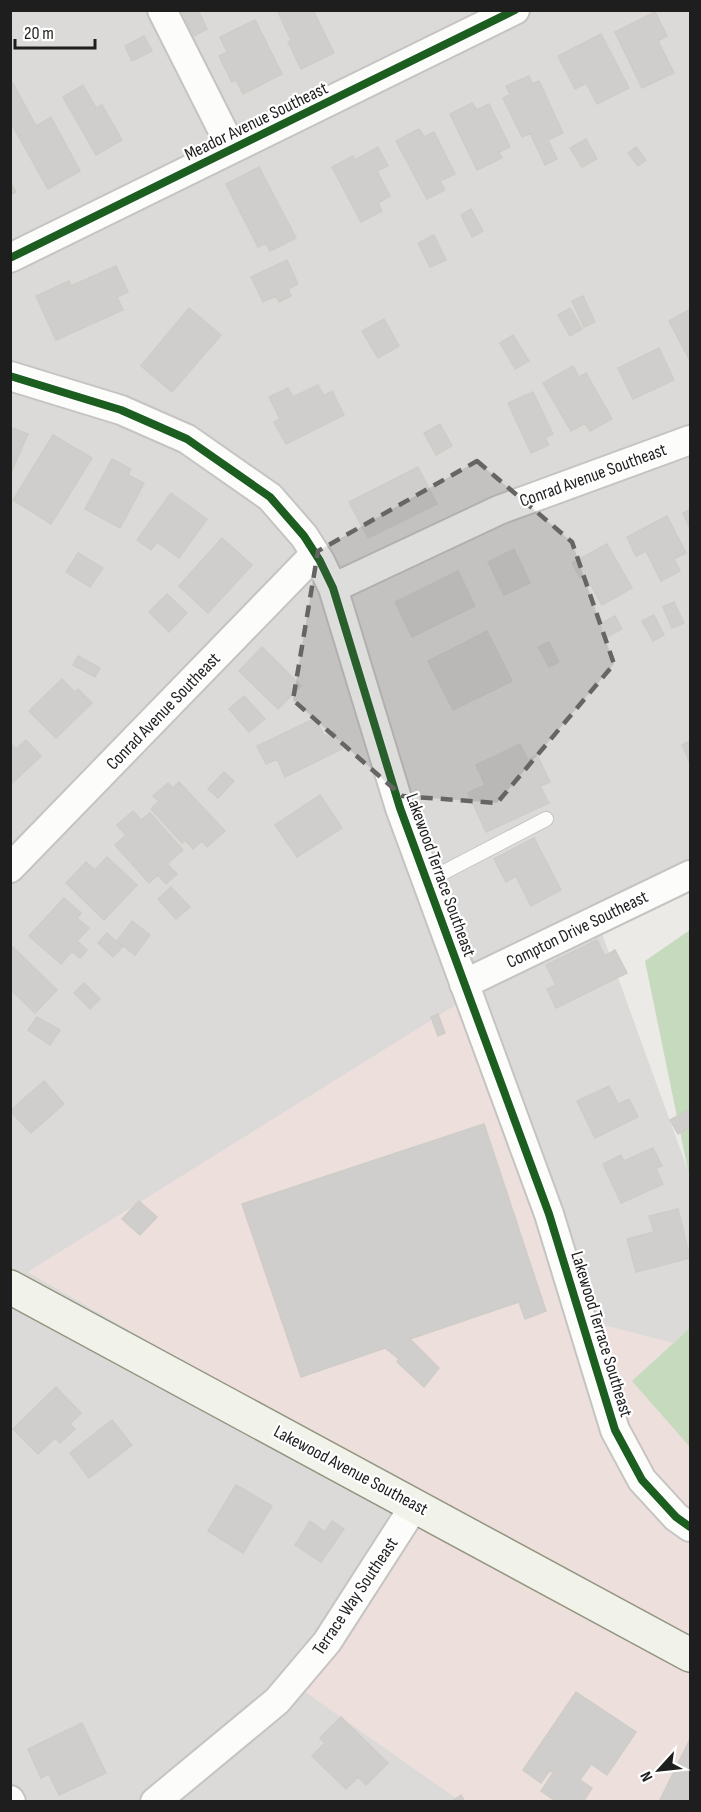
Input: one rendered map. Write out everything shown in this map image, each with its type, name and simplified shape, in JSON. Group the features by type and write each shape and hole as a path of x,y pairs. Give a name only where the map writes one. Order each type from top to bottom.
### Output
{"main road":[{"name":"Lakewood Avenue Southeast","path":"10,1287 690,1654"}],"street":[{"path":"162,10 232,149"},
{"name":"Meador Avenue Southeast","path":"10,258 514,10"},
{"name":"Lakewood Terrace Southeast","path":"10,376 121,410 187,440 270,498 304,536 315,554 333,588 400,808 549,1214 615,1430 642,1480 676,1517 690,1527"},
{"name":"Conrad Avenue Southeast","path":"333,588 499,510 690,440"},
{"name":"Conrad Avenue Southeast","path":"10,868 315,554"},
{"name":"Compton Drive Southeast","path":"464,984 690,875"},
{"name":"Terrace Way Southeast","path":"155,1802 277,1701 327,1642 415,1504"}],"lane":[{"path":"427,880 546,819"}],"highlighted area":[{"path":"477,461 572,542 614,664 497,803 402,796 293,700 318,551"}],"shaded area":[{"path":"11,11 690,11 690,873 596,917 690,1176 690,1348 587,1321 470,997 28,1272 429,1502 460,1801 11,1802"},
{"path":"470,996 587,1321 690,1347 690,1801 460,1801 284,1677 429,1502 28,1272"}],"green space":[{"path":"690,930 690,1180 645,961"},
{"path":"690,1328 690,1447 632,1381"}],"building":[{"path":"198,10 207,29 194,36 182,12"},
{"path":"277,10 313,10 334,53 301,69 288,42 291,40"},
{"path":"655,12 667,36 658,41 674,73 642,88 615,32"},
{"path":"255,20 282,74 243,94 236,80 232,82 219,56 227,52 220,37"},
{"path":"601,34 629,88 597,104 586,83 575,89 558,56"},
{"path":"144,36 152,51 132,61 125,46"},
{"path":"529,76 532,84 539,81 563,133 548,140 557,159 545,165 530,133 522,137 503,98 510,95 506,86"},
{"path":"13,83 36,126 51,117 80,171 48,189 10,121 10,85"},
{"path":"83,85 96,108 102,105 122,140 96,155 63,97"},
{"path":"472,103 477,110 489,104 510,147 499,152 502,158 477,170 450,114"},
{"path":"419,129 424,137 434,132 455,174 440,181 445,190 427,199 396,141"},
{"path":"586,139 597,159 582,167 570,148"},
{"path":"378,147 388,166 377,171 390,196 378,203 382,211 361,222 332,167 353,156 355,160"},
{"path":"636,147 646,160 638,166 628,153"},
{"path":"259,167 296,238 270,251 266,243 258,247 226,184"},
{"path":"10,182 16,192 10,195"},
{"path":"471,209 483,231 472,237 461,215"},
{"path":"434,235 446,260 430,267 418,243"},
{"path":"287,260 298,284 288,289 291,296 279,302 276,296 263,302 251,277"},
{"path":"116,266 128,292 117,297 123,310 56,340 36,296 69,281 71,286"},
{"path":"583,296 595,322 584,327 572,301"},
{"path":"189,308 221,335 172,392 141,366"},
{"path":"570,308 582,329 570,336 558,315"},
{"path":"690,309 690,361 669,321"},
{"path":"384,319 399,346 378,358 362,331"},
{"path":"513,335 529,361 515,369 500,343"},
{"path":"659,348 674,380 633,399 618,368"},
{"path":"573,366 579,377 586,373 612,419 590,431 585,423 571,431 543,383"},
{"path":"318,385 324,396 332,391 344,415 286,444 274,422 280,419 269,397 288,388 293,397"},
{"path":"533,392 553,434 545,438 549,445 531,453 508,403"},
{"path":"440,424 452,446 436,455 424,433"},
{"path":"10,427 28,434 10,475"},
{"path":"53,435 92,458 51,524 13,500"},
{"path":"112,459 131,469 128,475 144,483 120,528 85,509"},
{"path":"418,467 437,504 368,538 349,502"},
{"path":"171,493 207,519 179,558 157,542 151,550 137,540"},
{"path":"690,509 690,528 683,513"},
{"path":"667,516 686,553 674,559 680,571 661,581 646,551 636,556 627,537"},
{"path":"222,538 252,565 208,613 179,586"},
{"path":"607,544 632,588 602,605 585,575 580,578 572,563"},
{"path":"514,549 530,583 504,595 488,562"},
{"path":"78,553 103,568 90,587 66,572"},
{"path":"458,571 475,606 412,637 395,602"},
{"path":"167,594 187,613 169,632 149,612"},
{"path":"674,602 684,623 672,628 663,607"},
{"path":"654,615 664,635 653,641 642,621"},
{"path":"615,616 622,629 607,637 600,624"},
{"path":"487,631 512,681 453,710 428,661"},
{"path":"549,642 559,662 549,667 538,647"},
{"path":"262,647 301,686 278,709 239,671"},
{"path":"78,656 100,668 95,677 73,665"},
{"path":"62,679 75,692 78,689 92,703 56,738 29,711"},
{"path":"244,696 265,719 249,732 229,709"},
{"path":"316,718 324,736 334,731 342,749 285,777 277,759 266,764 257,746"},
{"path":"26,740 41,756 10,785 10,742 16,749"},
{"path":"690,741 690,763 682,745"},
{"path":"520,744 528,760 537,755 550,782 540,786 549,803 486,832 468,793 485,785 476,765"},
{"path":"224,772 234,781 218,798 208,789"},
{"path":"179,782 225,831 207,847 202,841 193,849 185,840 182,843 151,809 159,801 153,796 168,783 173,788"},
{"path":"320,795 342,828 297,857 275,825"},
{"path":"133,811 141,820 150,813 183,850 167,864 177,874 166,884 158,875 149,883 115,845 126,835 117,825"},
{"path":"534,838 561,890 531,906 516,876 506,882 494,859"},
{"path":"107,857 137,885 104,920 66,883 86,862 95,870"},
{"path":"171,887 190,907 176,919 158,899"},
{"path":"64,898 81,913 77,918 89,928 77,941 87,950 80,958 72,951 61,964 29,936"},
{"path":"132,921 150,935 135,955 117,941"},
{"path":"107,933 122,947 113,957 98,943"},
{"path":"597,940 605,956 615,950 627,973 556,1008 547,989 556,985 546,965"},
{"path":"13,947 57,990 35,1013 10,989 10,950"},
{"path":"84,983 100,999 90,1009 74,993"},
{"path":"438,1014 445,1033 438,1036 431,1017"},
{"path":"37,1017 60,1030 50,1045 28,1030"},
{"path":"44,1081 64,1104 31,1133 10,1111"},
{"path":"609,1086 618,1104 629,1099 638,1117 595,1138 577,1101"},
{"path":"690,1109 690,1127 678,1134 670,1120"},
{"path":"484,1124 546,1311 525,1319 519,1302 410,1339 439,1368 424,1387 397,1362 399,1359 385,1348 301,1377 242,1204"},
{"path":"653,1148 662,1166 656,1168 663,1184 621,1203 603,1164 621,1155 624,1161"},
{"path":"139,1201 157,1217 140,1235 122,1219"},
{"path":"678,1209 690,1258 636,1272 627,1239 654,1232 649,1216"},
{"path":"56,1387 81,1413 70,1424 75,1429 60,1443 55,1438 38,1454 13,1429"},
{"path":"112,1420 132,1445 89,1478 70,1453"},
{"path":"236,1485 272,1506 243,1553 208,1531"},
{"path":"310,1521 325,1532 332,1521 344,1529 321,1562 295,1545"},
{"path":"576,1692 636,1732 607,1775 591,1764 580,1780 592,1788 583,1802 557,1802 541,1791 553,1773 550,1770 541,1783 523,1770"},
{"path":"341,1717 388,1763 366,1785 358,1777 346,1789 312,1756 325,1743 320,1738"},
{"path":"82,1723 106,1773 59,1795 49,1774 41,1778 28,1749"},
{"path":"690,1739 690,1802 659,1802"},
{"path":"461,1795 465,1802 451,1802"}],"cycle path":[{"path":"10,258 515,10"},
{"path":"10,376 121,410 187,439 270,497 304,536 320,561 333,588 400,808 549,1214 615,1430 642,1480 676,1517 690,1527"}]}
